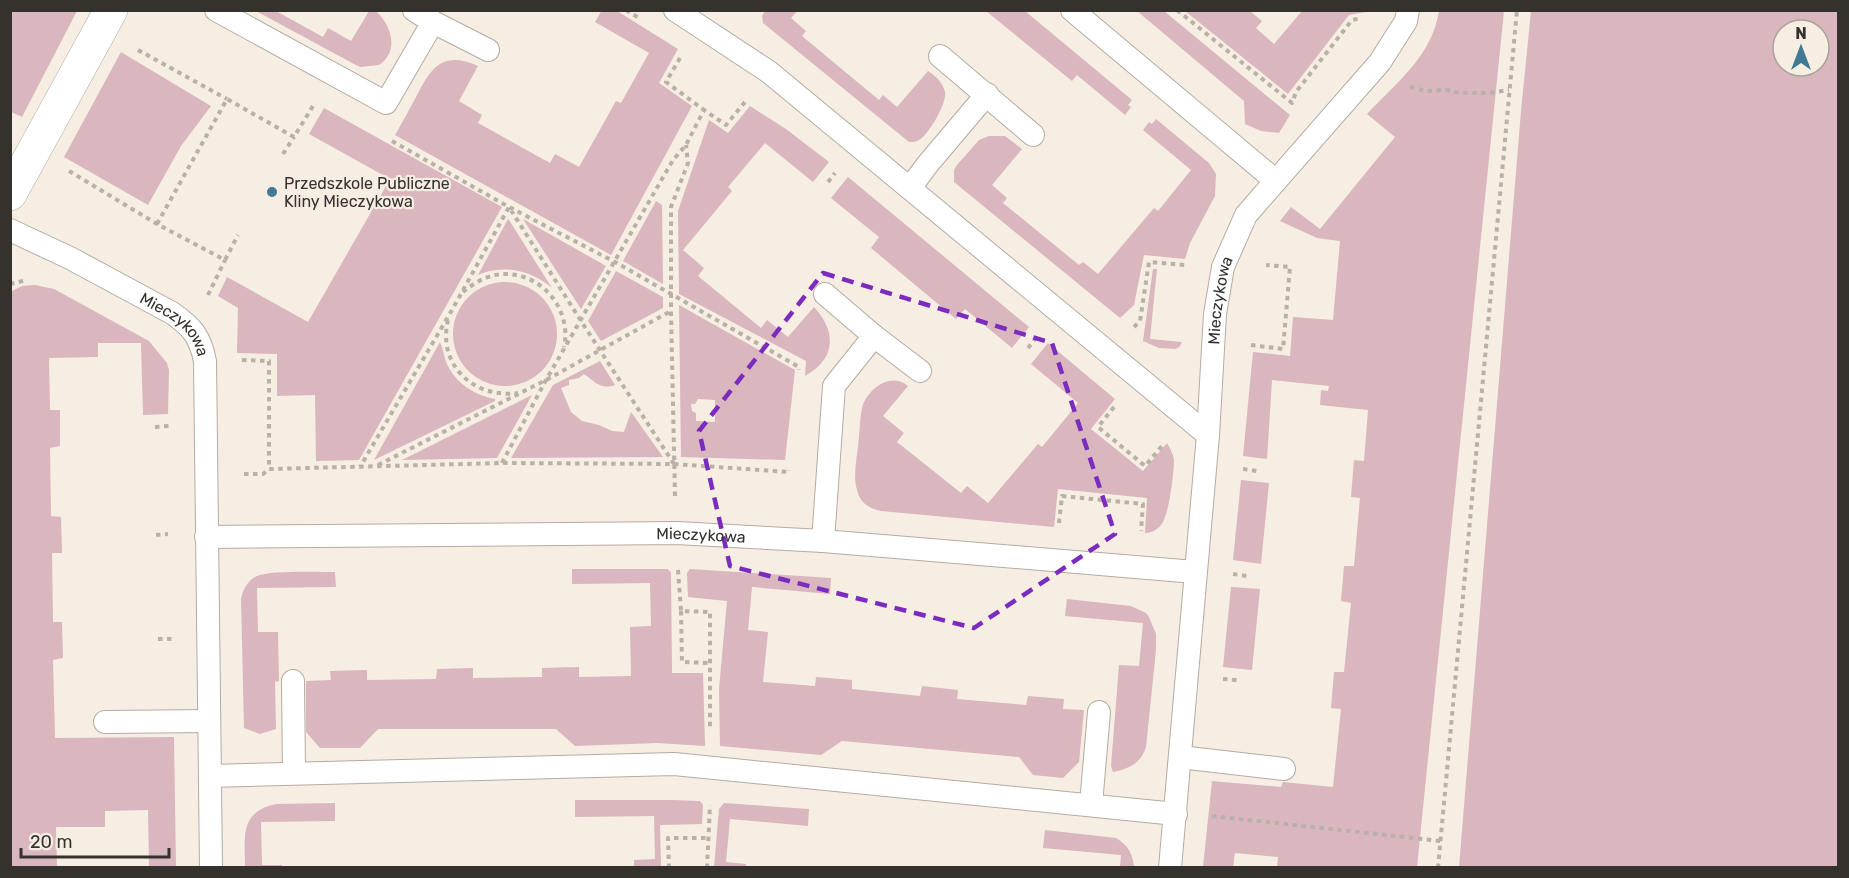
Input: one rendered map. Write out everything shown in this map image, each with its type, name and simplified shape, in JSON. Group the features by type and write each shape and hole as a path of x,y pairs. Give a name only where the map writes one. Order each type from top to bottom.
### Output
{"street":[{"path":"10,195 111,10"}],"lane":[{"path":"216,10 386,103 434,22"},
{"path":"414,10 488,50"},
{"path":"675,10 769,72 1208,435"},
{"path":"1072,10 1276,181"},
{"name":"Mieczykowa","path":"1170,867 1208,435 1215,314 1223,267 1246,215 1380,62 1406,21 1408,10"},
{"path":"940,56 1033,135"},
{"path":"910,188 987,94"},
{"name":"Mieczykowa","path":"10,230 70,258 172,313 185,322 195,333 202,346 205,361 211,867"},
{"path":"825,294 920,371"},
{"path":"823,541 834,386 874,336"},
{"name":"Mieczykowa","path":"206,537 676,533 823,541 1195,572"},
{"path":"292,681 294,773"},
{"path":"1091,804 1099,712"},
{"path":"105,722 209,721"},
{"path":"1180,758 1284,769"},
{"path":"210,776 662,764 711,766 1176,814"}],"path":[{"path":"626,10 646,23"},
{"path":"1177,10 1292,103 1296,92 1352,20 1363,18"},
{"path":"1438,867 1517,10"},
{"path":"131,46 294,137"},
{"path":"681,56 666,82 726,125 769,72"},
{"path":"1448,90 1460,93 1488,93 1509,90"},
{"path":"284,154 318,98"},
{"path":"158,224 227,99"},
{"path":"502,463 546,380 673,160 686,145 704,110"},
{"path":"388,138 509,207 615,262 799,367 798,379"},
{"path":"686,145 688,163 671,207 676,533 682,662 709,663"},
{"path":"66,170 225,260"},
{"path":"360,467 509,207"},
{"path":"509,207 674,464"},
{"path":"214,302 207,298 238,235"},
{"path":"460,295 480,280 505,274 530,279 541,285 558,304 566,328 563,352"},
{"path":"10,284 32,280"},
{"path":"1288,291 1296,291"},
{"path":"452,310 445,333 446,346 453,363 464,378 485,391 497,394 522,393"},
{"path":"374,466 522,393 671,311"},
{"path":"239,360 269,361 269,469"},
{"path":"1117,404 1098,427 1144,466 1163,445"},
{"path":"269,443 274,443"},
{"path":"789,472 790,460"},
{"path":"205,476 263,474 269,469 374,466 502,463 674,464 789,472 825,509"},
{"path":"1236,468 1257,471"},
{"path":"1059,524 1062,496 1143,504 1140,540"},
{"path":"681,611 710,612 711,766 707,867"},
{"path":"1208,816 1441,841"},
{"path":"669,867 668,838 708,838"}],"highlighted area":[{"path":"823,273 1052,343 1115,534 974,628 730,566 699,431"}],"shaded area":[{"path":"602,10 617,11 678,49 659,83 692,106 611,255 395,135 433,70 447,61 455,60 478,66 459,101 482,115 478,123 550,163 555,154 579,167 616,101 621,103 649,53 595,22"},
{"path":"10,11 77,11 22,117 11,112"},
{"path":"256,11 276,11 323,37 328,28 351,41 369,11 376,11 386,23 389,31 390,53 379,65 360,67"},
{"path":"765,11 797,11 791,18 806,31 802,36 879,100 883,95 897,107 928,71 931,73 941,83 945,92 943,104 932,126 919,140 909,142 763,23 762,16"},
{"path":"986,11 1025,11 1132,100 1128,105 1131,107 1125,115 1077,75 1072,81"},
{"path":"1137,11 1164,11 1290,115 1279,133 1261,131 1245,124 1244,101"},
{"path":"1185,11 1250,11 1262,21 1256,28 1274,44 1302,11 1371,11 1349,15 1288,94"},
{"path":"1439,11 1504,11 1417,867 1277,867 1278,857 1235,853 1233,867 1203,867 1212,781 1281,787 1283,782 1333,787 1341,709 1331,708 1334,672 1344,672 1351,603 1341,601 1344,566 1354,566 1360,498 1351,497 1354,460 1364,461 1368,410 1320,405 1321,390 1328,391 1329,386 1272,380 1267,459 1243,456 1253,352 1290,356 1293,317 1333,320 1340,241 1317,238 1280,221 1291,207 1320,229 1395,137 1367,114 1421,55 1429,42"},
{"path":"1531,11 1838,11 1838,867 1459,867"},
{"path":"121,52 211,106 181,146 148,205 64,157"},
{"path":"750,106 786,129 829,162 813,182 765,143 728,187 732,191 683,250 704,268 698,276 761,328 767,320 788,337 814,307 827,326 830,344 823,362 805,376 806,361 679,294 678,211 709,120 728,133"},
{"path":"324,108 502,207 359,460 316,461 315,395 277,396 277,354 237,353 238,308 218,296 227,277 308,322 390,179 309,134"},
{"path":"1156,119 1209,163 1216,174 1215,196 1190,243 1185,259 1144,255 1134,305 1120,318 954,182 954,170 979,140 989,136 1005,136 1022,149 992,185 1007,198 1003,203 1079,265 1083,262 1098,274 1154,208 1158,211 1191,170 1143,130 1149,122 1152,124"},
{"path":"848,177 1029,327 1012,348 965,309 956,319 871,248 879,237 831,198"},
{"path":"656,201 662,205 663,284 623,261"},
{"path":"508,219 552,288 535,277 516,271 497,270 478,275"},
{"path":"523,219 606,266 581,309"},
{"path":"1153,269 1157,269 1150,339 1182,342 1176,349 1159,348 1143,341"},
{"path":"616,271 663,297 663,308 601,341 588,321"},
{"path":"505,282 525,286 542,297 553,314 557,334 553,354 542,371 525,382 505,386 485,382 468,371 457,354 453,334 457,314 468,297 485,286"},
{"path":"35,285 54,289 149,341 167,363 169,370 168,414 143,415 141,343 98,343 98,357 49,358 50,410 60,410 60,446 50,448 51,516 61,517 62,553 52,553 53,622 62,622 63,658 53,660 55,738 174,737 176,867 149,867 148,810 105,811 105,827 56,827 57,867 11,867 10,292 22,286"},
{"path":"679,305 795,370 785,460 681,457","holes":["698,399 715,400 715,422 696,421 696,413 692,411 691,404 695,404"]},
{"path":"440,342 447,364 455,377 467,388 495,399 495,401 374,460"},
{"path":"1048,343 1115,399 1091,429 1143,471 1167,443 1174,460 1173,474 1166,513 1158,528 1145,533 1147,498 1058,489 1054,527 881,511 863,502 858,494 855,478 862,408 874,389 880,384 894,380 908,386 883,416 904,433 897,442 961,493 967,486 988,503 1038,444 1042,447 1078,403 1031,364"},
{"path":"600,361 615,385 602,386 584,374 579,378 569,380 569,385 561,388 571,412 582,421 612,431 624,432 631,412 663,457 511,458 553,385"},
{"path":"532,395 497,458 402,460"},
{"path":"1241,480 1269,483 1261,564 1233,560"},
{"path":"572,569 668,569 671,573 672,673 703,673 705,746 657,743 575,746 556,729 378,729 360,748 320,748 306,732 306,681 331,680 330,671 367,670 367,680 436,679 437,669 473,668 473,678 542,677 542,668 579,667 579,677 631,676 630,627 651,626 650,583 572,584"},
{"path":"690,569 831,578 830,594 752,587 748,630 768,632 763,682 815,686 816,677 852,680 852,689 920,696 922,686 958,690 957,699 1026,705 1028,696 1064,699 1063,709 1084,710 1079,762 1063,778 1033,775 1019,757 842,741 821,755 720,746 719,689 727,601 688,597 687,573"},
{"path":"335,572 336,587 257,588 258,632 278,632 279,681 275,682 276,729 260,734 244,728 241,599 246,585 257,576 264,574"},
{"path":"1231,587 1260,589 1252,670 1223,667"},
{"path":"1067,599 1131,606 1146,613 1156,634 1146,747 1138,761 1124,769 1113,772 1111,766 1119,665 1139,666 1143,623 1065,616"},
{"path":"575,800 700,801 703,805 702,824 660,825 661,867 634,867 634,860 655,859 654,816 575,817"},
{"path":"335,803 335,821 261,822 262,865 282,865 282,867 245,867 245,836 250,820 256,813 276,804"},
{"path":"724,803 809,809 808,826 730,819 726,862 746,864 746,867 714,867 719,809"},
{"path":"1045,830 1116,838 1129,850 1134,867 1120,867 1121,855 1043,848"}],"place":[{"name":"Przedszkole Publiczne Kliny Mieczykowa","path":"272,192"}]}
